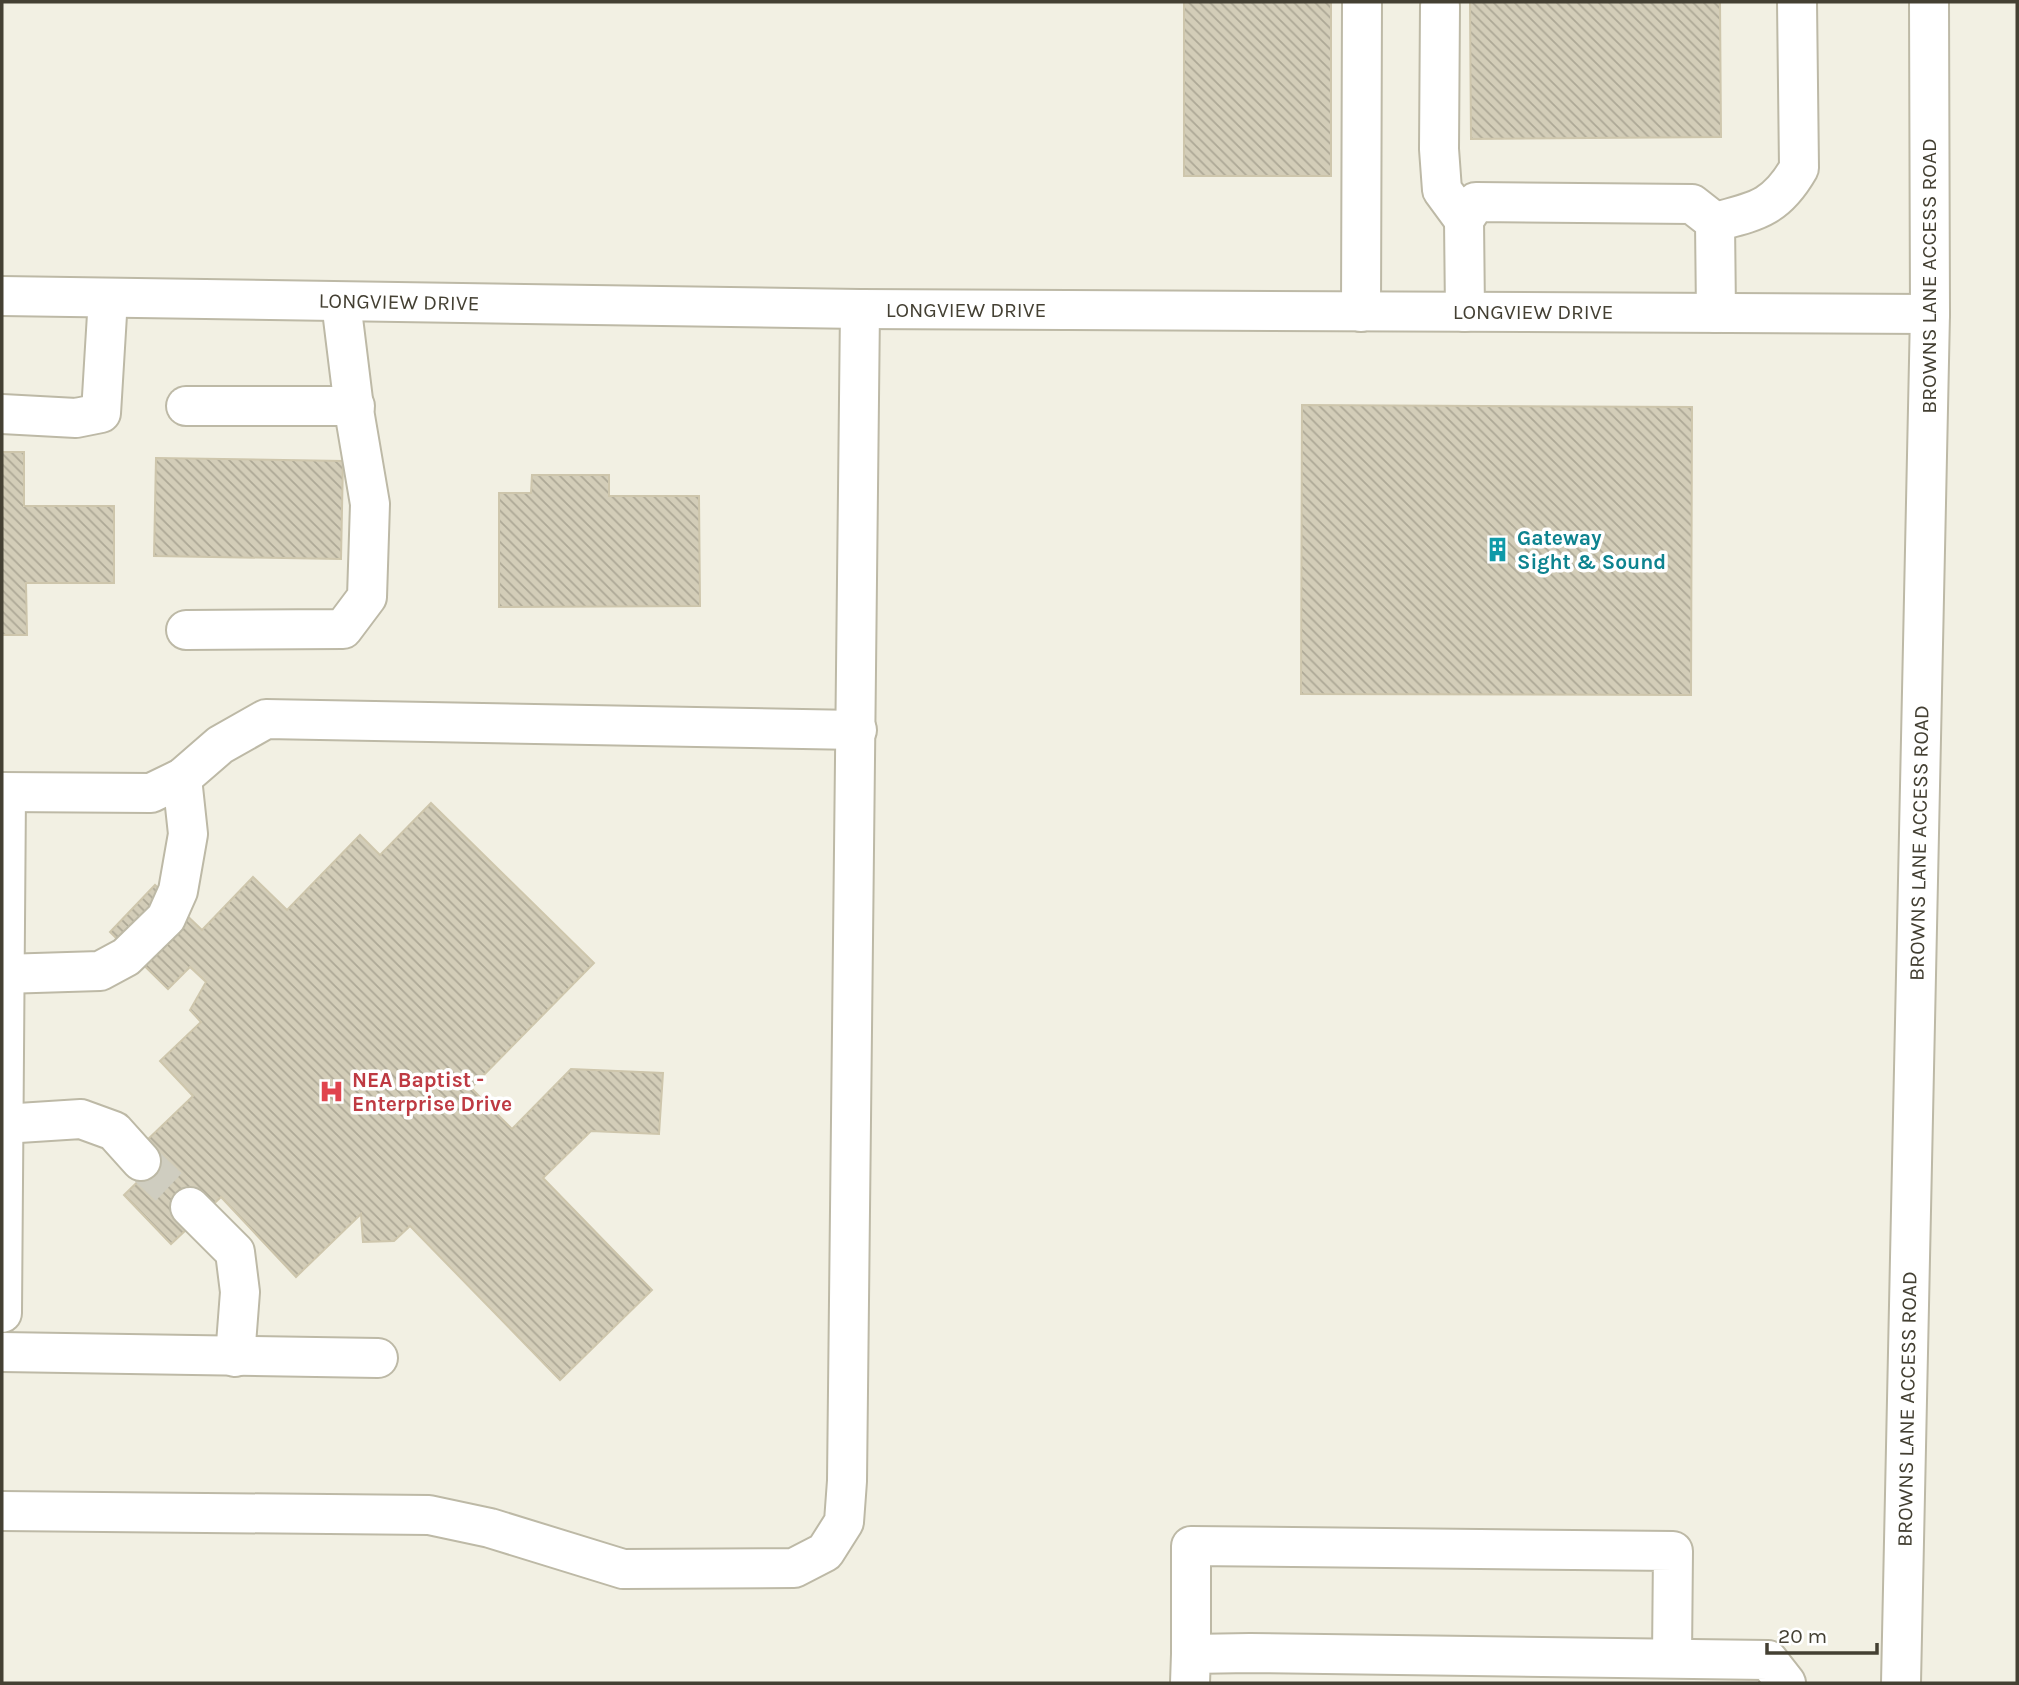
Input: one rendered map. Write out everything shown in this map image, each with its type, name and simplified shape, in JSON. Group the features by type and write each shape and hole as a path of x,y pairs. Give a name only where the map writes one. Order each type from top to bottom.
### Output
{"street":[{"path":"1361,312 1363,2"},
{"path":"1715,222 1753,212 1771,202 1787,188 1798,168 1797,2"},
{"name":"BROWNS LANE ACCESS ROAD","path":"1901,1683 1930,314 1929,2"},
{"path":"1440,6 1439,149 1442,190 1464,220"},
{"path":"1465,312 1464,220 1476,202 1692,204 1715,222"},
{"path":"1715,222 1716,313"},
{"name":"LONGVIEW DRIVE","path":"2,296 860,309 1930,314"},
{"path":"2,414 76,418 101,413 108,298"},
{"path":"186,630 342,629 367,597 370,504 341,302"},
{"path":"2,1511 429,1515 490,1528 623,1569 794,1568 825,1552 844,1522 847,1481 860,309"},
{"path":"186,406 355,406"},
{"path":"2,1313 4,792 151,793 182,778 220,745 266,719 857,730"},
{"path":"3,974 100,971 126,957 166,918 178,891 188,834 182,778"},
{"path":"3,1124 81,1119 114,1131 141,1161"},
{"path":"190,1207 235,1252 240,1292 235,1357"},
{"path":"2,1352 378,1358"},
{"path":"1672,1657 1673,1552 1191,1546 1190,1668 1672,1657 1768,1660 1786,1683"}],"building":[{"path":"1184,2 1331,2 1331,176 1184,176"},
{"path":"1470,2 1720,2 1721,137 1471,139"},
{"name":"Gateway Sight & Sound","path":"1302,405 1692,407 1691,695 1301,694"},
{"path":"2,452 24,452 24,506 114,506 114,583 26,583 27,635 2,635"},
{"path":"156,458 343,461 341,559 154,556"},
{"path":"532,475 609,475 609,496 699,496 700,606 499,607 499,493 531,493"},
{"name":"NEA Baptist - Enterprise Drive","path":"431,803 594,963 471,1088 512,1129 571,1069 663,1073 659,1134 591,1131 543,1178 652,1290 560,1380 410,1226 394,1241 363,1242 361,1214 296,1277 221,1197 171,1244 124,1195 161,1159 145,1142 193,1096 160,1061 201,1022 190,1010 206,982 190,967 168,989 110,932 155,885 202,930 253,877 287,910 360,835 380,855"}],"tunnel":[{"path":"141,1161 190,1207"}],"place":[{"name":"Gateway Sight & Sound","path":"1497,550"},
{"name":"NEA Baptist - Enterprise Drive","path":"332,1092"}]}
